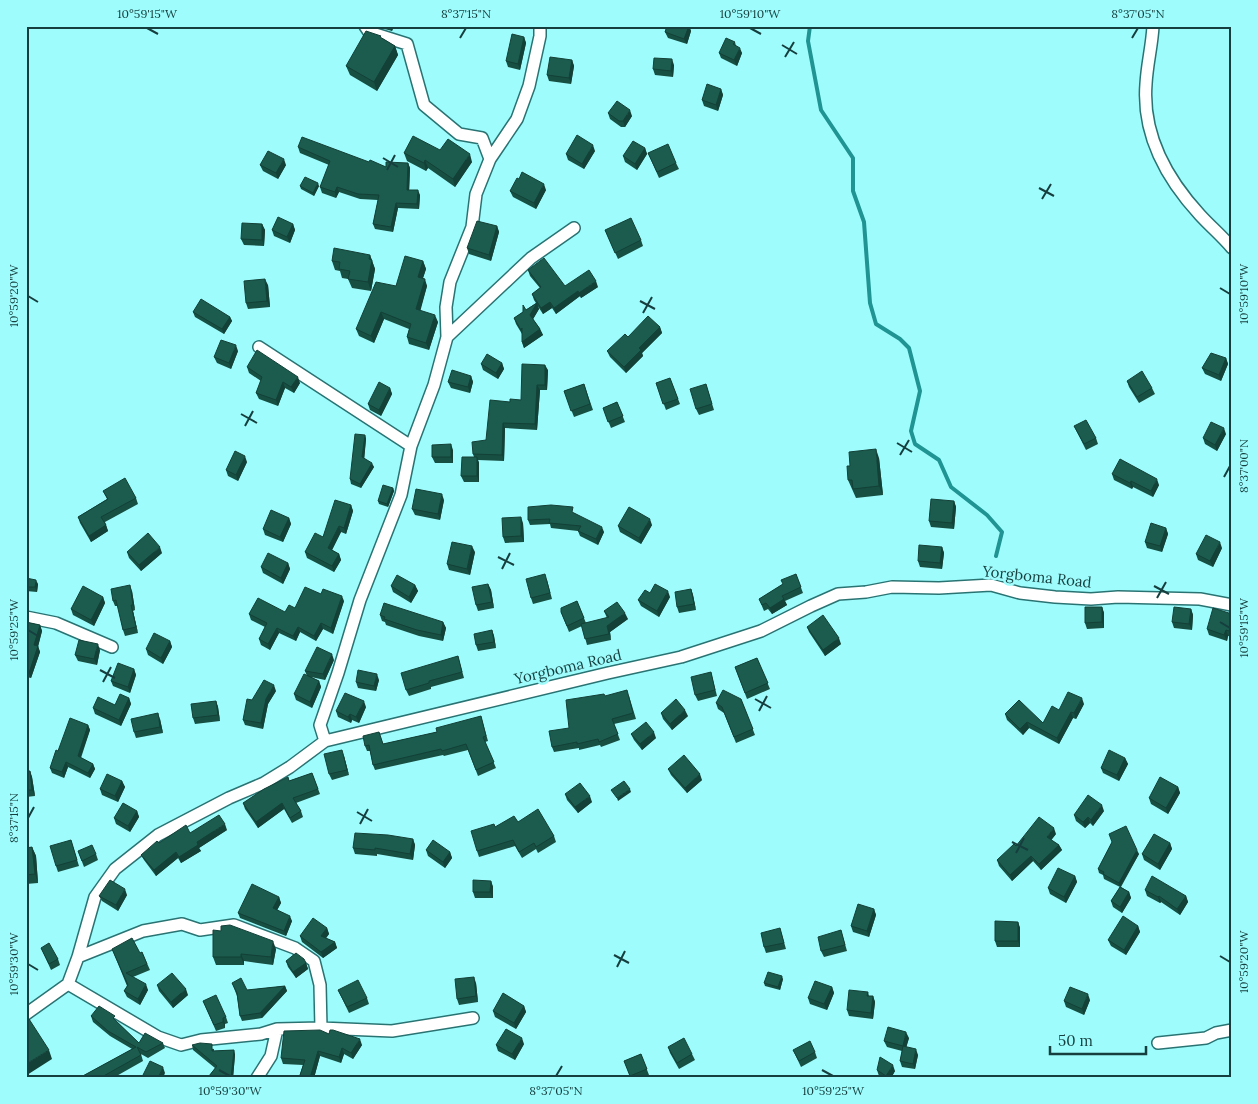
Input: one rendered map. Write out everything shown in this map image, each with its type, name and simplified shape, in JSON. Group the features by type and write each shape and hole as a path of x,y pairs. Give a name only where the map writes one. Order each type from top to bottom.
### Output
{"street":[{"path":"365,26 369,32 407,44 424,105 460,134 482,138 490,159"},
{"path":"325,741 320,725 360,600 401,495 411,446 434,385 447,337 446,307 450,282 472,227 476,194 490,159 517,119 529,86 540,36 540,26"},
{"path":"1153,26 1146,84 1146,100 1149,129 1157,153 1173,181 1199,214 1232,248"},
{"path":"447,337 531,258 574,228"},
{"path":"259,347 411,446"},
{"name":"Yorgboma Road","path":"68,984 78,957 95,897 115,869 158,835 229,798 264,783 290,767 325,741 608,672 681,657 761,631 838,594 866,592 892,587 939,588 991,585 1020,593 1091,600 1118,597 1200,598 1232,605"},
{"path":"26,617 56,623 112,647"},
{"path":"78,957 143,931 182,924 200,930 234,925 295,948 314,961 320,985 321,1028"},
{"path":"26,1014 68,984 158,1037 181,1045 202,1040 261,1034 277,1028 392,1031 473,1018"},
{"path":"257,1078 272,1056 277,1028"},
{"path":"1158,1043 1206,1038 1216,1033 1232,1030"}],"building":[{"path":"667,26 689,26 684,39 665,32"},
{"path":"366,31 381,36 395,46 374,82 346,66"},
{"path":"512,34 524,37 518,64 506,61"},
{"path":"726,38 735,42 733,44 740,48 734,60 719,53"},
{"path":"550,57 572,60 569,78 547,75"},
{"path":"654,58 672,59 671,71 653,69"},
{"path":"707,84 721,89 716,105 702,100"},
{"path":"617,101 630,110 623,121 619,121 608,113"},
{"path":"577,135 593,145 582,164 566,154"},
{"path":"413,136 440,150 448,139 470,154 453,179 425,160 424,163 404,153"},
{"path":"302,137 386,167 386,162 408,163 407,190 418,190 417,204 396,203 391,227 373,224 379,195 358,194 337,187 335,192 320,187 330,161 298,147"},
{"path":"633,141 645,148 635,164 623,156"},
{"path":"668,144 676,163 657,172 648,153"},
{"path":"268,151 284,159 276,173 260,165"},
{"path":"522,172 544,184 534,203 510,191"},
{"path":"305,177 318,183 313,193 300,186"},
{"path":"278,217 293,224 287,237 272,230"},
{"path":"631,218 641,240 615,253 605,230"},
{"path":"477,221 497,226 489,255 467,248"},
{"path":"242,223 262,224 262,240 241,239"},
{"path":"334,248 370,255 369,259 372,260 368,282 348,279 350,271 339,269 340,262 332,261"},
{"path":"405,256 423,261 418,277 425,279 416,309 435,315 426,343 407,337 411,324 381,312 371,336 356,329 376,282 396,286"},
{"path":"544,258 565,286 589,270 596,281 554,308 550,302 541,308 532,294 541,287 528,270"},
{"path":"265,279 267,301 246,303 244,281"},
{"path":"201,299 230,317 222,329 193,312"},
{"path":"537,303 530,315 540,329 522,342 522,328 521,330 514,318 523,312 523,305 526,310"},
{"path":"648,316 660,327 639,348 641,350 624,367 607,351 625,334 628,337"},
{"path":"221,340 236,345 229,363 214,357"},
{"path":"257,350 298,377 291,387 283,382 276,400 256,393 262,377 247,367"},
{"path":"1211,353 1226,358 1219,375 1202,368"},
{"path":"487,354 502,363 496,373 481,364"},
{"path":"522,364 545,365 545,385 537,385 535,424 503,423 502,455 473,454 472,442 486,440 490,400 510,402 510,399 521,400"},
{"path":"452,370 471,376 468,387 448,382"},
{"path":"1142,371 1152,388 1137,397 1127,381"},
{"path":"670,378 678,399 663,404 656,383"},
{"path":"379,382 390,388 379,410 368,404"},
{"path":"584,384 590,404 571,411 564,391"},
{"path":"706,384 712,404 696,409 690,389"},
{"path":"617,402 623,416 608,422 603,408"},
{"path":"1086,420 1096,438 1084,444 1074,426"},
{"path":"1211,422 1224,428 1215,445 1203,438"},
{"path":"355,434 365,435 362,457 372,463 360,484 350,479"},
{"path":"451,444 451,457 432,457 432,445"},
{"path":"876,449 879,486 853,489 852,480 848,480 849,452"},
{"path":"235,451 245,456 236,475 226,470"},
{"path":"462,457 477,457 477,476 461,476"},
{"path":"1120,459 1157,479 1151,491 1112,474"},
{"path":"125,478 136,498 101,517 106,525 89,536 78,517 108,499 103,491"},
{"path":"383,485 393,488 387,504 378,501"},
{"path":"416,489 442,494 438,514 412,509"},
{"path":"931,499 954,501 952,523 929,521"},
{"path":"335,500 351,505 344,528 339,526 328,548 339,554 332,566 305,552 315,533 323,537"},
{"path":"551,505 573,507 572,512 602,527 596,539 578,531 581,526 549,523 550,519 528,520 528,507"},
{"path":"629,507 650,519 639,538 618,526"},
{"path":"271,510 289,518 280,537 263,529"},
{"path":"521,517 521,536 503,537 502,518"},
{"path":"1151,523 1166,528 1160,546 1145,542"},
{"path":"148,533 160,547 139,565 127,552"},
{"path":"1206,535 1220,542 1210,561 1196,554"},
{"path":"452,542 472,546 467,569 447,564"},
{"path":"919,545 942,547 940,563 918,561"},
{"path":"268,553 288,563 281,578 261,567"},
{"path":"545,574 550,593 531,598 526,579"},
{"path":"796,574 801,587 782,596 784,599 770,608 766,603 762,605 759,599 783,584 781,580"},
{"path":"397,575 415,585 409,597 391,586"},
{"path":"26,578 36,580 35,587 26,587"},
{"path":"488,584 492,602 476,605 472,587"},
{"path":"655,584 668,591 657,611 638,600 645,590 650,593"},
{"path":"130,585 133,605 131,605 136,627 123,630 116,600 113,601 111,589"},
{"path":"83,586 103,597 91,620 71,609"},
{"path":"305,587 321,594 323,589 342,596 331,628 321,623 314,636 298,627 293,636 277,628 268,644 259,639 267,623 249,614 258,598 285,612 289,605 295,608"},
{"path":"691,589 694,604 677,607 675,592"},
{"path":"577,601 584,618 567,626 561,608"},
{"path":"617,602 625,613 607,626 609,634 585,639 581,624 609,617 604,611"},
{"path":"384,603 443,622 441,635 417,630 384,619 385,617 380,615"},
{"path":"1085,607 1102,607 1102,622 1085,623"},
{"path":"1174,607 1191,609 1189,624 1172,622"},
{"path":"1213,608 1232,614 1232,632 1226,630 1224,635 1207,629"},
{"path":"823,615 839,638 823,650 807,627"},
{"path":"26,622 40,625 34,645 38,646 29,673 26,672"},
{"path":"492,630 494,642 476,645 474,634"},
{"path":"154,633 170,641 161,658 146,649"},
{"path":"79,640 98,644 94,659 75,655"},
{"path":"317,647 332,654 323,674 305,671"},
{"path":"458,656 462,672 429,681 429,683 406,690 401,673"},
{"path":"757,658 768,683 745,693 735,667"},
{"path":"118,663 134,669 128,687 111,681"},
{"path":"358,670 377,674 374,686 356,682"},
{"path":"711,672 715,690 695,695 691,677"},
{"path":"304,674 319,681 310,702 294,694"},
{"path":"264,680 274,685 266,699 261,723 243,720 247,699 252,700"},
{"path":"627,690 633,713 612,719 618,734 599,742 598,739 552,747 549,731 569,728 566,700 604,694 605,696"},
{"path":"723,690 741,699 753,729 734,737 722,707 716,703"},
{"path":"1068,692 1082,698 1074,713 1071,712 1057,738 1027,722 1020,729 1005,714 1019,700 1043,723 1052,706 1059,710"},
{"path":"345,693 364,701 356,717 350,714 348,717 336,711"},
{"path":"120,694 129,698 119,720 93,708 98,697 115,705"},
{"path":"676,699 685,710 670,724 661,713"},
{"path":"216,701 218,715 193,718 191,704"},
{"path":"158,713 160,727 134,732 131,719"},
{"path":"481,716 486,736 483,737 494,762 476,770 466,744 442,751 441,749 373,765 369,745 365,746 363,736 379,732 383,744 437,732 436,728"},
{"path":"70,718 88,725 78,756 93,764 88,773 66,762 62,772 50,768"},
{"path":"646,722 654,732 640,744 631,734"},
{"path":"342,750 347,770 329,774 324,754"},
{"path":"1109,750 1125,758 1117,775 1101,768"},
{"path":"684,755 700,774 685,788 668,769"},
{"path":"26,771 30,771 32,790 26,790"},
{"path":"312,773 318,789 293,798 301,811 290,818 282,803 256,822 243,803 264,789 288,777 289,781"},
{"path":"107,774 122,781 115,796 100,789"},
{"path":"1160,777 1178,787 1166,808 1149,798"},
{"path":"624,781 630,789 617,798 611,790"},
{"path":"580,783 590,796 575,807 565,794"},
{"path":"1088,795 1102,805 1091,820 1088,817 1083,822 1074,815"},
{"path":"123,803 137,811 128,826 114,818"},
{"path":"538,809 554,836 536,847 534,843 519,852 513,840 477,851 471,831 494,824 495,827 514,816 518,822"},
{"path":"219,815 225,824 197,842 198,845 179,857 176,852 154,870 141,855 157,841 159,843 186,825 190,833"},
{"path":"1039,817 1054,828 1047,837 1059,845 1039,864 1031,856 1010,875 997,860 1014,844 1016,846"},
{"path":"1126,826 1137,850 1119,883 1098,869 1112,842 1109,834"},
{"path":"355,833 413,839 410,854 375,848 375,850 353,848"},
{"path":"1154,834 1170,843 1158,864 1142,854"},
{"path":"71,840 77,860 56,866 50,846"},
{"path":"433,840 450,852 443,862 426,850"},
{"path":"92,845 96,854 82,861 78,851"},
{"path":"32,847 35,874 26,875 26,848"},
{"path":"1058,868 1075,876 1064,897 1048,888"},
{"path":"1152,876 1186,896 1177,909 1159,896 1145,890"},
{"path":"110,880 125,889 116,905 99,896"},
{"path":"473,880 491,881 490,892 473,892"},
{"path":"252,884 279,897 273,908 290,916 284,931 238,913"},
{"path":"1120,887 1129,892 1120,907 1111,901"},
{"path":"858,904 874,909 867,931 851,926"},
{"path":"1123,916 1138,926 1124,950 1108,940"},
{"path":"313,918 327,928 321,936 335,942 321,952 300,936"},
{"path":"995,921 1018,922 1018,941 995,941"},
{"path":"230,925 273,941 271,957 241,954 241,957 213,957 213,930 221,931 221,926"},
{"path":"780,928 784,943 764,947 761,933"},
{"path":"841,930 845,945 821,951 818,937"},
{"path":"132,938 140,953 142,952 147,964 126,973 146,984 138,999 124,991 128,985 112,949"},
{"path":"49,943 58,959 49,964 41,948"},
{"path":"296,953 306,963 293,972 286,961"},
{"path":"768,972 782,976 778,987 764,983"},
{"path":"172,973 186,989 171,1002 157,985"},
{"path":"474,977 476,996 457,999 455,979"},
{"path":"241,978 247,990 285,986 260,1013 240,1016 237,993 232,983"},
{"path":"358,980 367,998 347,1007 338,990"},
{"path":"815,981 832,987 824,1004 808,998"},
{"path":"1070,987 1088,994 1082,1009 1064,1001"},
{"path":"849,990 868,992 867,996 873,996 871,1013 847,1010"},
{"path":"503,993 524,1006 514,1023 493,1011"},
{"path":"216,995 226,1017 223,1018 223,1022 214,1025 203,1001"},
{"path":"99,1006 115,1016 113,1018 139,1043 145,1033 163,1043 146,1052 137,1047 141,1055 100,1078 79,1078 136,1047 108,1031 91,1016"},
{"path":"29,1019 49,1050 26,1064 26,1021"},
{"path":"888,1027 906,1032 903,1046 884,1041"},
{"path":"506,1029 522,1038 512,1054 496,1045"},
{"path":"320,1030 329,1034 330,1030 333,1030 360,1039 351,1053 342,1048 339,1057 318,1051 310,1078 299,1078 305,1060 281,1058 284,1031"},
{"path":"684,1038 692,1054 677,1063 668,1047"},
{"path":"810,1041 815,1052 799,1061 793,1050"},
{"path":"200,1043 212,1044 212,1051 234,1050 231,1078 209,1076 217,1066 192,1045"},
{"path":"903,1046 916,1049 913,1064 900,1061"},
{"path":"641,1054 647,1069 630,1076 624,1061"},
{"path":"880,1057 893,1065 886,1076 877,1070"},
{"path":"150,1061 163,1067 158,1078 149,1078 143,1075"}],"waterway":[{"path":"810,26 808,41 821,110 853,158 853,191 864,222 870,303 876,324 900,339 909,348 920,391 911,431 915,444 939,460 951,487 987,515 1002,532 996,556"}]}
